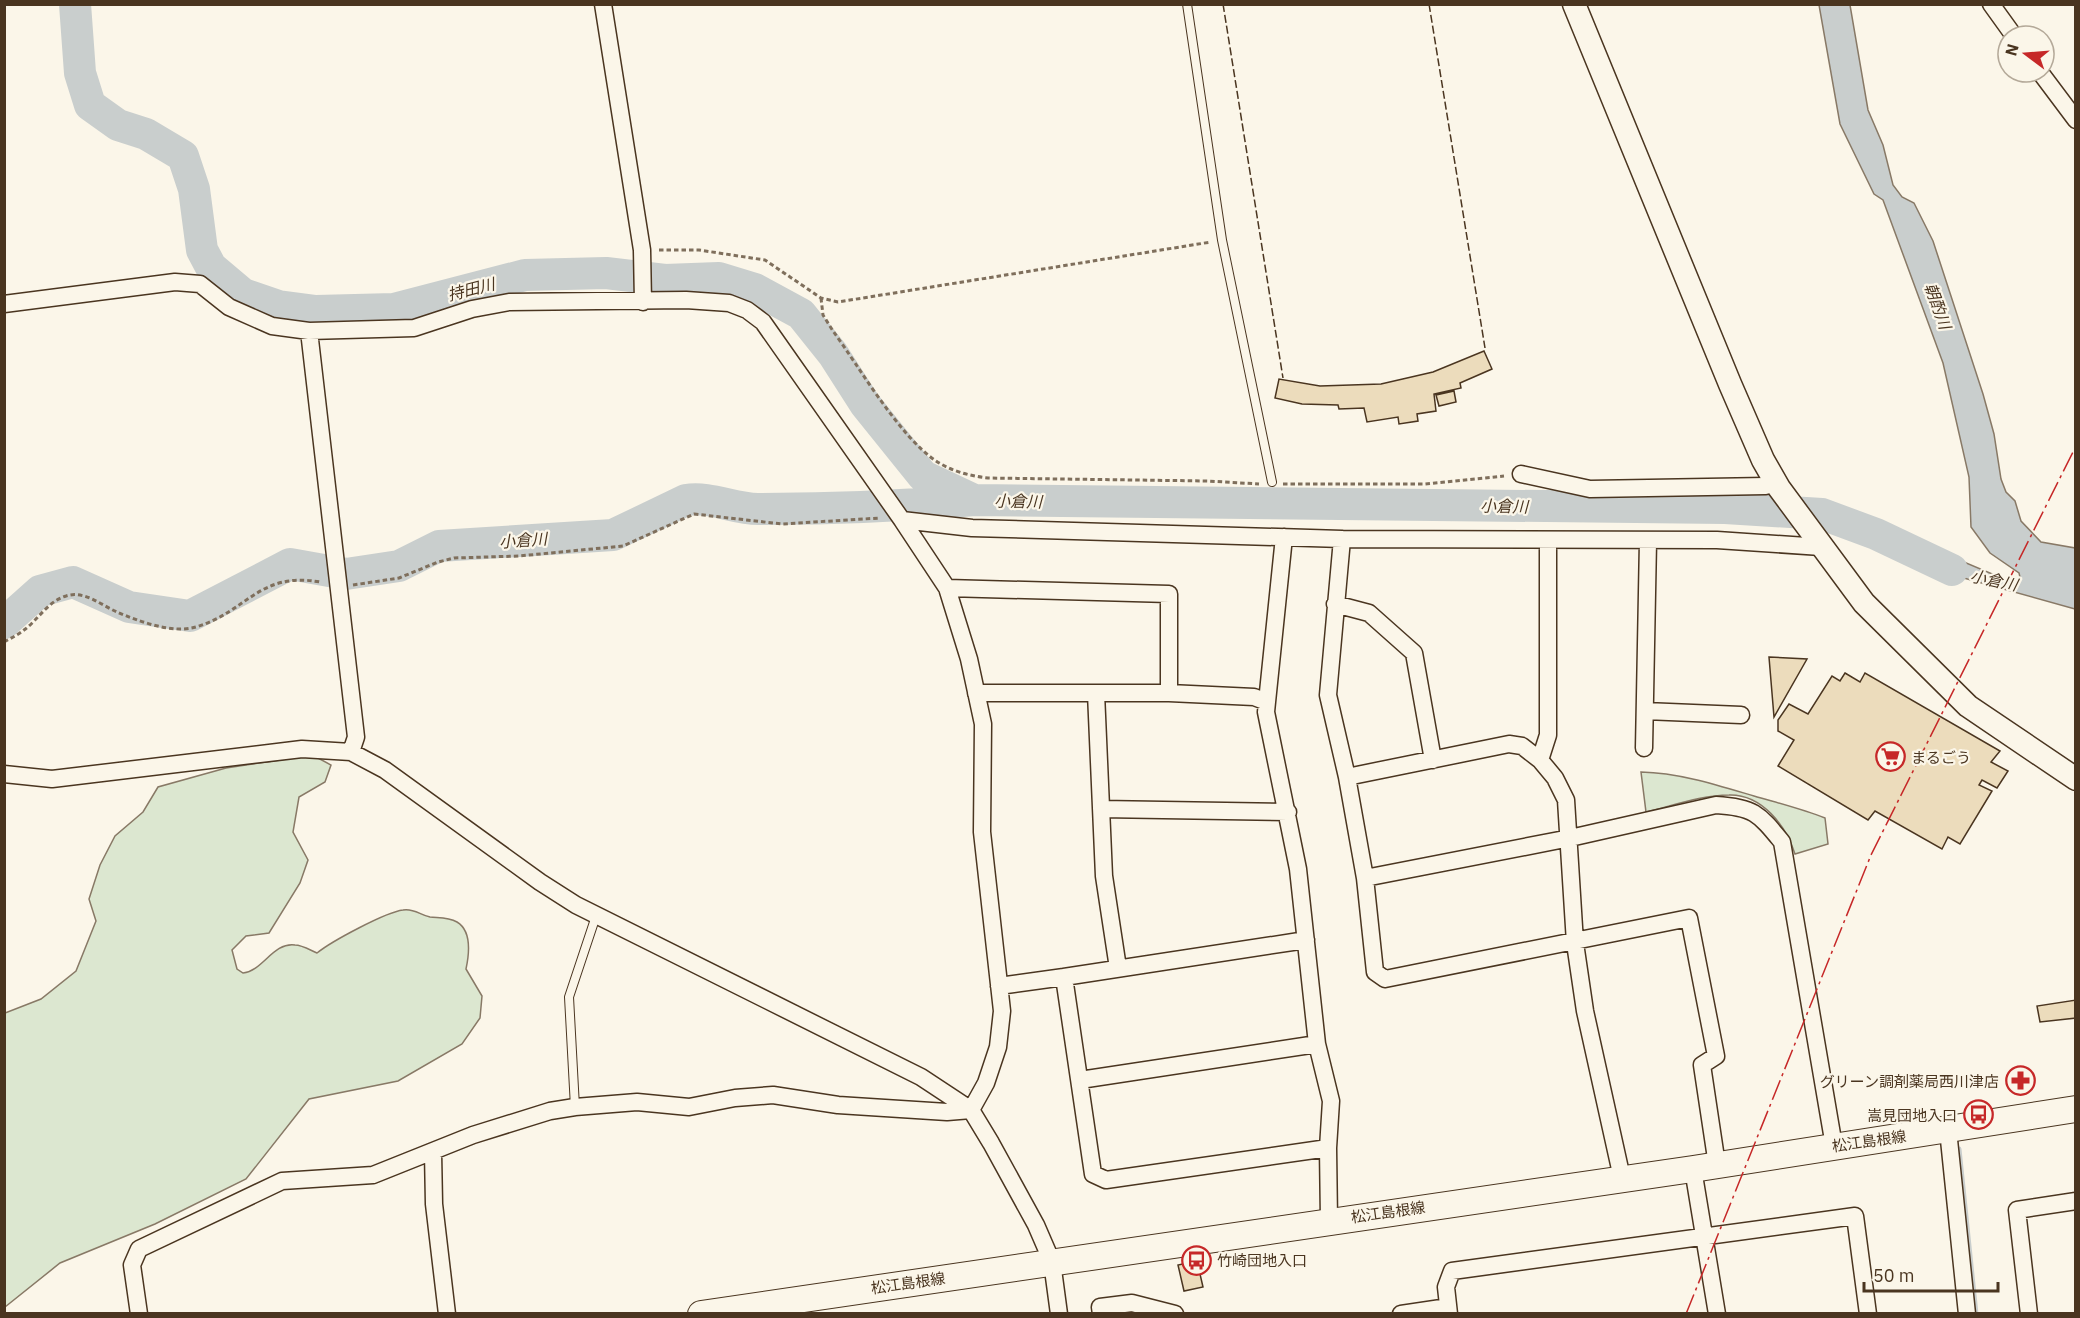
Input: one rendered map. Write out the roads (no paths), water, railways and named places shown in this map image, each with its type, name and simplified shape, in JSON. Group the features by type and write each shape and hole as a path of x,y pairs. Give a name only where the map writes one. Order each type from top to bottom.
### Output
{"main road":[{"name":"松江島根線","path":"701,1314 1693,1169 2076,1109"}],"street":[{"path":"603,4 643,253 643,299"},
{"path":"1574,4 1702,318 1763,460 1772,487 1864,603 1968,706 2076,778"},
{"path":"1991,4 2005,24"},
{"path":"2049,84 2076,120"},
{"path":"4,304 175,282 200,284 229,307 272,327 309,331 414,328 472,309 509,302 643,299 729,303 747,310 763,322 901,517 947,588 976,693 983,724 982,832 1002,1011 998,1047 986,1083 971,1110"},
{"path":"309,331 356,737 351,752"},
{"path":"1521,474 1590,489 1772,487"},
{"path":"901,517 972,528 1342,539 1817,541"},
{"path":"1284,537 1266,712 1298,869 1317,1044 1331,1101 1328,1148 1329,1221"},
{"path":"1342,539 1328,695 1347,777 1365,878 1375,972 1385,979 1575,943 1689,918 1716,1056 1702,1065 1718,1165"},
{"path":"1540,760 1548,735 1548,541"},
{"path":"1644,748 1648,541"},
{"path":"947,588 1169,594 1169,693"},
{"path":"1335,603 1369,613 1414,653 1433,760"},
{"path":"976,693 1169,693 1254,697 1267,702"},
{"path":"1096,693 1104,876 1118,969"},
{"path":"1645,711 1742,715"},
{"path":"1347,777 1509,744 1522,746 1540,760 1555,778 1566,800 1575,943 1585,1011 1622,1178"},
{"path":"4,774 52,779 302,749 351,752 385,770 540,882 596,916 911,1071 971,1110 1036,1225 1052,1262 1059,1314"},
{"path":"1365,878 1570,838 1716,805 1734,806 1760,815 1782,842 1834,1146"},
{"path":"1101,809 1288,812"},
{"path":"999,986 1306,940"},
{"path":"1064,977 1093,1174 1106,1180 1328,1148"},
{"path":"1080,1080 1317,1044"},
{"path":"139,1314 132,1265 139,1249 282,1181 373,1175 518,1120 575,1107 637,1102 689,1107 735,1098 773,1095 838,1105 947,1113 971,1110"},
{"path":"1948,1130 1967,1314"},
{"path":"433,1152 434,1204 447,1314"},
{"path":"1693,1169 1717,1314"},
{"path":"2029,1314 2017,1210 2076,1201"},
{"path":"1401,1314 1449,1310 1446,1287 1452,1271 1855,1216 1868,1314"},
{"path":"1101,1314 1100,1306 1132,1303 1174,1314"}],"lane":[{"path":"1187,4 1222,240 1272,482"},
{"path":"575,1107 570,997 596,916"}],"water":[{"name":"朝酌川","path":"1819,5 1850,5 1868,110 1883,145 1893,185 1902,197 1914,203 1933,241 1983,394 1994,434 2001,479 2006,492 2015,501 2021,521 2041,542 2075,548 2075,609 1953,575 1924,563 1904,544 1941,561 1955,565 1964,562 2004,579 2018,580 2020,577 2019,573 1990,553 1971,527 1969,477 1943,363 1883,200 1874,194 1840,124"}],"waterway":[{"name":"持田川","path":"75,4 80,73 90,105 118,125 146,134 183,156 194,189 202,250 211,267 243,294 278,306 316,311 394,309 525,275 606,273 665,280 719,278 755,289 801,314 833,354 865,404 923,476 974,500"},
{"name":"小倉川","path":"4,623 40,591 73,582 129,607 190,616 290,564 346,574 399,566 439,546 613,535 686,500 695,499 758,509 867,507 975,500 1725,508 1822,514 1876,534 1952,570"},
{"path":"1959,1149 1976,1314"}],"place":[{"name":"まるごう","path":"1890,757"},
{"name":"グリーン調剤薬局西川津店","path":"2020,1081"},
{"name":"嵩見団地入口","path":"1978,1115"},
{"name":"竹崎団地入口","path":"1196,1260"}]}
